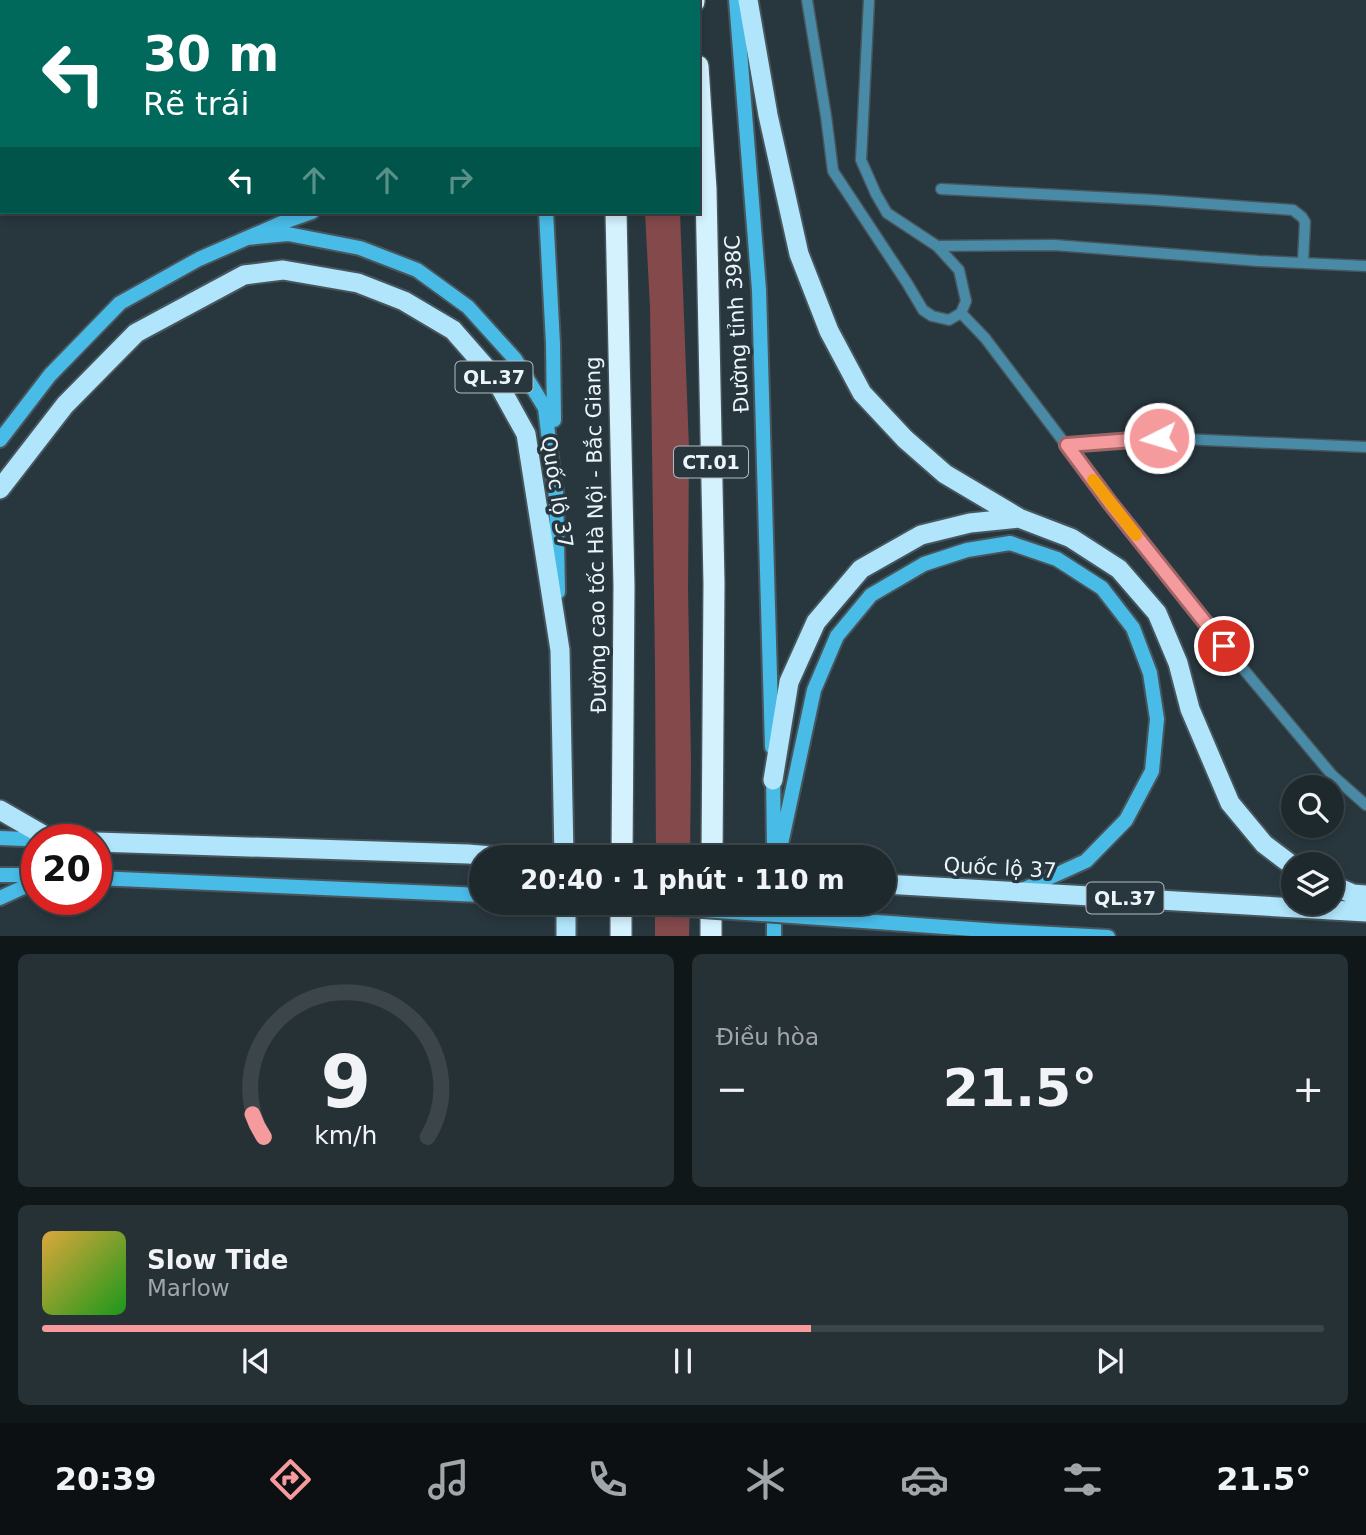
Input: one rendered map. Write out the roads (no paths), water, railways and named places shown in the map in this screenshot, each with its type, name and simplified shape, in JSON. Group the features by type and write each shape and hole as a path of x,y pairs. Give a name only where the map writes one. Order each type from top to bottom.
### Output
{"highway":[{"path":"748,0 768,115 799,254 829,331 862,393 905,439 946,474 1019,518 1071,538 1119,569 1157,613 1178,663 1190,709 1230,803 1264,845 1281,857"},
{"name":"CT.01","path":"700,97 706,190 714,583 712,845"},
{"name":"Đường cao tốc Hà Nội - Bắc Giang","path":"616,214 624,586 622,845"},
{"name":"Quốc lộ 37","path":"0,489 65,405 136,333 244,275 283,270 358,283 404,301 453,330 495,379 526,433 560,650 565,845"},
{"path":"773,780 789,682 816,622 861,569 921,535 970,523 1019,518"},
{"path":"0,810 24,824"},
{"path":"112,843 469,854"},
{"name":"Quốc lộ 37","path":"896,885 1366,912"},
{"path":"1344,890 1366,895"},
{"path":"566,915 566,936"},
{"path":"621,915 621,936"},
{"path":"711,915 711,936"}],"main road":[{"name":"Đường tỉnh 398C","path":"736,0 759,290 776,845"},
{"path":"0,440 50,375 120,303 199,259 307,214"},
{"path":"546,214 560,650"},
{"path":"247,238 288,234 360,247 417,270 468,307 515,359 545,408 556,498"},
{"path":"779,845 814,690 837,636 871,595 924,564 967,550 1010,543 1057,559 1102,588 1133,628 1150,673 1157,719 1153,771 1125,820 1086,861 1019,891"},
{"path":"0,838 21,839"},
{"path":"0,875 21,877"},
{"path":"112,879 469,894"},
{"path":"0,898 21,887"},
{"path":"774,915 774,936"},
{"path":"775,915 1004,934 1108,936"}],"lane":[{"path":"807,0 833,172 923,310 932,316 949,320 961,313 967,301 959,270 937,246 887,213 861,160 869,0"},
{"path":"941,189 1293,210 1305,222 1303,262"},
{"path":"937,246 1054,245 1259,261 1366,265"},
{"path":"961,313 985,338 1110,503 1240,665 1332,775 1366,805"},
{"path":"1067,445 1159,438 1366,447"}]}
